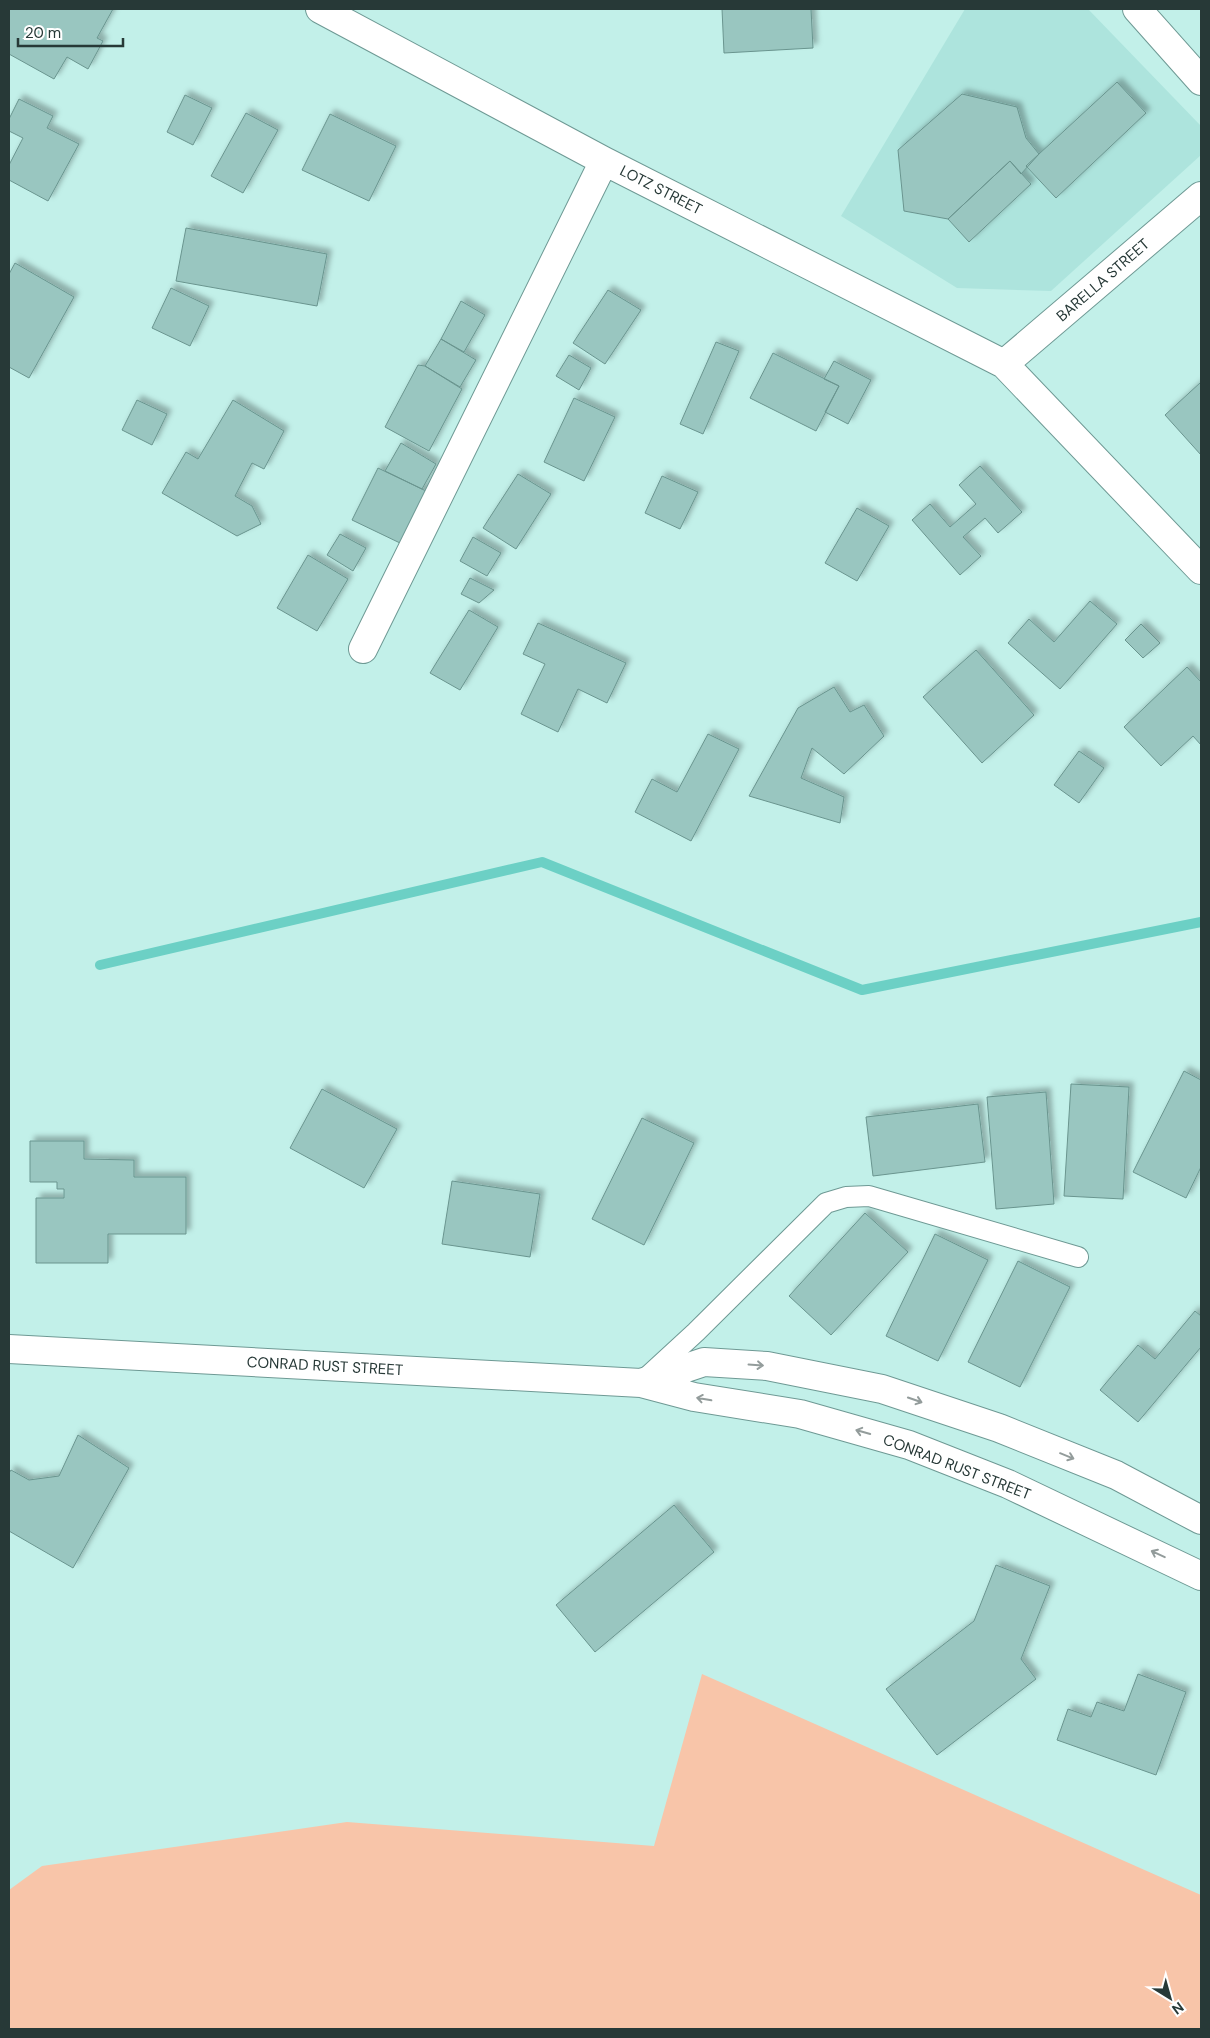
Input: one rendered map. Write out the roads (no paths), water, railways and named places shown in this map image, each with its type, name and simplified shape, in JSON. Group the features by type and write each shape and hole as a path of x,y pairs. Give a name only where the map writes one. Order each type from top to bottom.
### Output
{"street":[{"name":"LOTZ STREET","path":"320,9 604,161 1004,364 1201,570"},
{"path":"1137,9 1201,81"},
{"path":"363,649 604,161"},
{"name":"BARELLA STREET","path":"1004,364 1201,196"},
{"name":"CONRAD RUST STREET","path":"9,1349 641,1383 694,1397 800,1414 909,1445 1008,1484 1201,1576"},
{"name":"CONRAD RUST STREET","path":"641,1383 704,1362 767,1366 882,1389 999,1428 1116,1475 1201,1520"}],"lane":[{"path":"641,1383 696,1332 826,1203 846,1197 869,1196 1078,1257"}],"waterway":[{"path":"100,965 542,862 862,990 1201,922"}]}
